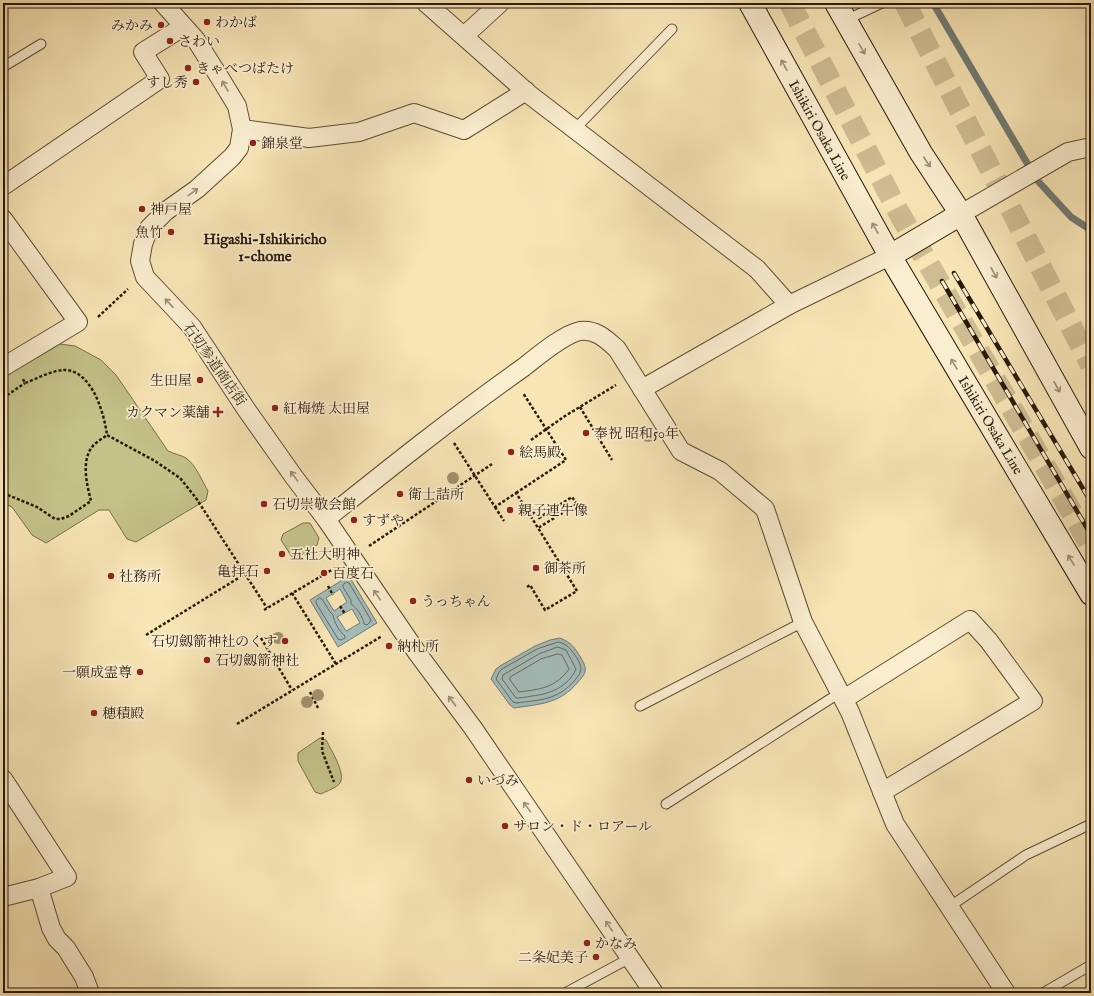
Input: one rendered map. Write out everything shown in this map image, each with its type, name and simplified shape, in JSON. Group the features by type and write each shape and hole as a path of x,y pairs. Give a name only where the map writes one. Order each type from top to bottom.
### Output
{"main road":[{"name":"Ishikiri Osaka Line","path":"750,3 890,256 1091,594"},
{"path":"840,11 920,153 961,214 1091,448"},
{"path":"890,256 961,214"}],"street":[{"path":"145,277 140,262 143,244 149,228 166,211 197,189 232,157 239,148 242,129 237,106 196,40 163,3"},
{"path":"426,3 526,91 757,269 788,305"},
{"path":"464,36 500,3"},
{"path":"3,186 160,79 143,52 183,27"},
{"path":"242,129 309,138 358,132 414,113 464,130 526,91"},
{"path":"961,214 1068,152 1091,147"},
{"path":"3,220 78,322 8,364"},
{"path":"637,382 788,305 890,256"},
{"name":"石切参道商店街","path":"145,277 192,327 246,409 326,519 398,626 473,728 654,993"},
{"path":"326,519 473,403 549,348 568,336 579,332 592,331 605,338 617,349 681,451 720,471 765,509 803,622 850,712 895,824 1006,993"},
{"path":"842,696 970,620 989,641 1033,701 882,792"},
{"path":"3,779 67,877 39,888 3,896"},
{"path":"39,888 50,928 66,948 84,977 90,993"}],"lane":[{"path":"840,11 882,3"},
{"path":"575,129 672,29"},
{"path":"3,67 41,44"},
{"path":"640,706 803,622"},
{"path":"666,804 842,696"},
{"path":"949,907 1026,855 1091,824"},
{"path":"565,993 630,958"},
{"path":"1043,993 1091,966"}],"path":[{"path":"78,322 83,325 99,317 124,292 145,277"},
{"path":"8,364 25,383"},
{"path":"3,398 25,383 62,370 80,374 98,400 106,423 107,436"},
{"path":"531,440 580,407 637,382"},
{"path":"495,507 566,460 522,392"},
{"path":"580,407 612,460"},
{"path":"3,493 37,507 55,519 61,519 69,516 91,501 86,480 87,461 91,448 107,436"},
{"path":"107,436 118,440 180,478 196,498 267,608"},
{"path":"450,438 504,521"},
{"path":"264,610 352,557 492,464"},
{"path":"516,493 577,591 545,610 534,596 530,585 527,587"},
{"path":"530,515 535,512 539,518 572,497 577,504 538,528"},
{"path":"555,563 559,561"},
{"path":"146,635 245,574"},
{"path":"328,586 333,595"},
{"path":"292,593 336,664"},
{"path":"340,606 345,614"},
{"path":"237,724 398,626"},
{"path":"262,638 292,690"},
{"path":"310,692 318,708"},
{"path":"323,732 322,751 334,782"}],"shaded area":[{"path":"60,344 75,346 101,360 116,375 168,451 186,458 193,465 208,491 206,500 136,542 127,539 109,510 99,510 46,543 32,535 12,507 3,503 3,377"},
{"path":"303,523 310,523 319,538 317,545 297,558 292,557 281,540 283,534"},
{"path":"320,738 326,740 341,773 340,783 321,794 315,792 298,761 298,753"}],"water":[{"path":"349,576 377,623 338,647 310,600","holes":["340,589 347,602 334,611 326,598","352,609 360,623 346,631 337,617"]},
{"path":"560,638 572,646 581,658 585,666 583,676 571,689 557,699 541,704 514,708 510,705 491,679 496,669 535,646"}],"waterway":[{"path":"933,3 1037,180 1071,217 1091,230"}],"tunnel":[{"path":"790,3 898,211 1091,546"},
{"path":"905,3 1091,365"}],"railway":[{"path":"954,273 1091,502"},
{"path":"942,281 1091,535"}],"place":[{"name":"わかば","path":"207,22"},
{"name":"みかみ","path":"161,25"},
{"name":"さわい","path":"170,41"},
{"name":"きゃべつばたけ","path":"188,68"},
{"name":"すし秀","path":"196,82"},
{"name":"錦泉堂","path":"253,143"},
{"name":"神戸屋","path":"142,209"},
{"name":"魚竹","path":"171,232"},
{"name":"生田屋","path":"200,380"},
{"name":"紅梅焼 太田屋","path":"275,408"},
{"name":"カクマン薬舗","path":"218,412"},
{"name":"奉祝 昭和50年","path":"586,433"},
{"name":"絵馬殿","path":"511,452"},
{"name":"衛士詰所","path":"400,494"},
{"name":"石切崇敬会館","path":"264,504"},
{"name":"親子連牛像","path":"510,510"},
{"name":"すずや","path":"354,520"},
{"name":"五社大明神","path":"282,554"},
{"name":"御茶所","path":"536,568"},
{"name":"亀拝石","path":"267,571"},
{"name":"百度石","path":"324,573"},
{"name":"社務所","path":"111,576"},
{"name":"うっちゃん","path":"413,601"},
{"name":"石切劔箭神社のくす","path":"285,641"},
{"name":"納札所","path":"389,646"},
{"name":"石切劔箭神社","path":"207,660"},
{"name":"一願成霊尊","path":"140,672"},
{"name":"穂積殿","path":"94,713"},
{"name":"いづみ","path":"469,780"},
{"name":"サロン・ド・ロアール","path":"505,826"},
{"name":"かなみ","path":"587,943"},
{"name":"二条妃美子","path":"596,957"}],"district":[{"name":"Higashi-Ishikiricho 1-chome","path":"265,248"}]}
